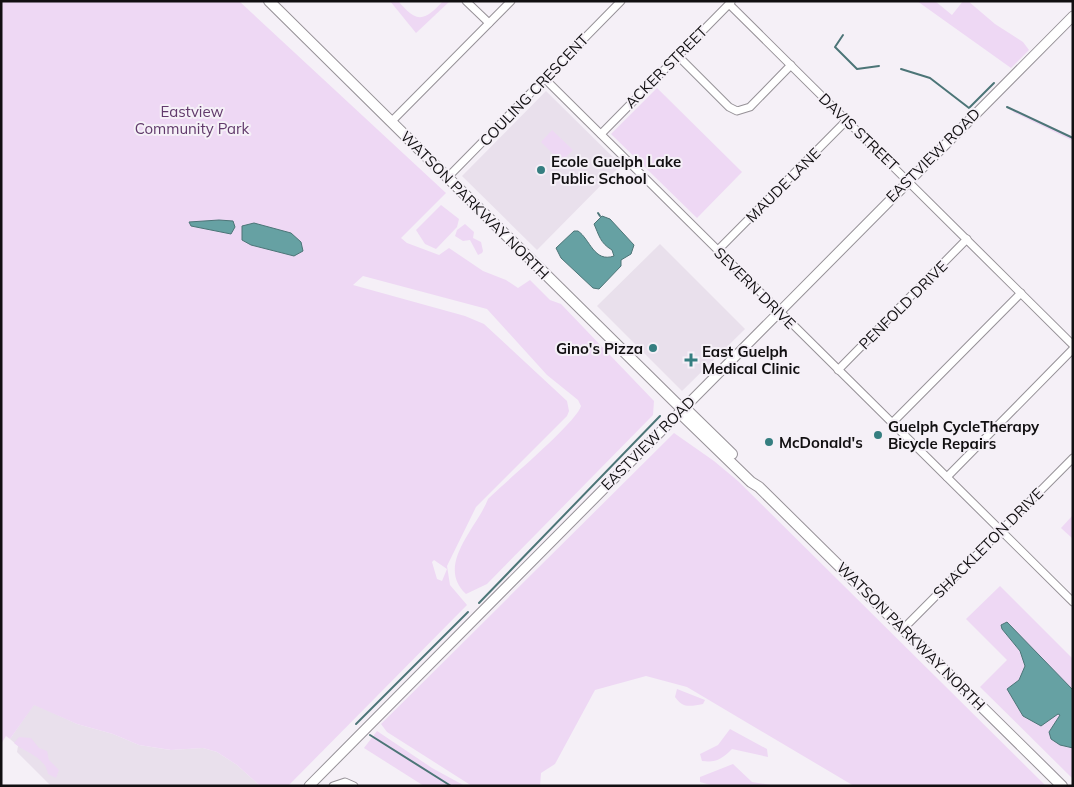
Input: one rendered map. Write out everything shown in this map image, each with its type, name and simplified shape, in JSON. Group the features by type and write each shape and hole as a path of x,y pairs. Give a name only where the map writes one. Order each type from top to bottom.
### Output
{"main road":[{"name":"WATSON PARKWAY NORTH","path":"269,1 682,409 684,416 751,482 759,486 1062,786"}],"street":[{"path":"466,1 489,24"},
{"path":"391,122 511,1"},
{"name":"COULING CRESCENT","path":"447,178 621,1"},
{"name":"ACKER STREET","path":"601,134 730,3"},
{"name":"DAVIS STREET","path":"730,3 1073,344"},
{"name":"EASTVIEW ROAD","path":"309,786 778,310 1073,16"},
{"path":"678,56 729,107 737,111 750,107 791,65"},
{"name":"SEVERN DRIVE","path":"545,78 1073,602"},
{"name":"MAUDE LANE","path":"718,250 847,120"},
{"name":"PENFOLD DRIVE","path":"838,370 967,239"},
{"path":"892,423 1021,293"},
{"path":"946,476 1073,348"},
{"name":"SHACKLETON DRIVE","path":"903,628 1073,458"},
{"path":"333,786 345,782 354,786"}],"shaded area":[{"name":"Ecole Guelph Lake Public School","path":"546,91 621,165 537,250 462,176"},
{"path":"660,244 745,329 682,391 597,306"},
{"path":"34,704 77,724 113,734 139,745 170,750 203,748 217,752 237,765 260,786 51,786 17,752 18,746 10,739"}],"green space":[{"name":"Eastview Community Park","path":"1,1 239,1 446,193 401,238 407,243 439,255 449,248 483,271 506,280 518,288 530,280 550,300 561,304 654,401 653,415 487,584 466,594 458,583 455,571 456,559 461,546 488,499 567,425 581,406 578,400 547,375 487,309 363,276 353,285 465,316 484,324 567,401 569,411 567,416 476,507 447,566 450,585 467,605 288,786 260,786 237,765 217,752 203,748 171,750 139,745 113,734 77,724 34,705 10,739 6,736 1,744","holes":["434,560 447,569 442,581 437,579 432,562"]},
{"path":"390,1 398,1 410,13 421,17 431,13 443,1 450,1 416,33"},
{"path":"917,1 935,1 952,15 963,1 968,1 995,24 1023,42 1029,50 1011,68"},
{"path":"657,88 742,172 697,218 611,134"},
{"path":"1013,109 1073,137 1073,141 1013,112"},
{"path":"552,130 573,150 561,162 541,142"},
{"path":"441,205 459,219 457,227 436,249 425,244 416,230"},
{"path":"465,224 474,232 473,238 481,242 483,251 478,255 470,240 463,241 455,236 457,230"},
{"path":"674,433 714,461 738,481 1046,786 854,786 687,687 646,676 595,690 555,764 541,773 540,786 472,786 387,732 381,724"},
{"path":"1073,515 1073,539 1061,528"},
{"path":"1000,586 1073,659 1073,779 980,687 1007,660 966,619"},
{"path":"677,689 705,700 703,704 684,705 675,697"},
{"path":"730,729 767,749 768,757 732,749 719,760 702,761 700,754 718,745"},
{"path":"377,731 432,768 465,786 424,786 364,748"},
{"path":"19,737 31,738 39,748 47,751 49,760 59,770 56,778 48,774 39,759 14,743"},
{"path":"733,764 752,782 777,786 714,786 700,782 700,777"}],"water":[{"path":"602,216 610,219 634,245 631,254 621,260 621,266 599,289 593,288 561,258 556,248 574,231 578,231 597,253 607,257 614,256 612,250 600,238 594,224"},
{"path":"233,221 235,227 231,234 191,226 189,222"},
{"path":"254,223 291,233 301,242 303,251 294,256 251,245 242,240 242,226"},
{"path":"1007,622 1073,690 1073,748 1060,745 1051,739 1049,732 1060,715 1058,714 1041,726 1023,716 1007,689 1019,680 1025,666 1020,651 1002,629 1001,625"}],"waterway":[{"path":"843,35 835,47 857,69 879,66"},
{"path":"901,69 930,78 969,108 994,83"},
{"path":"1007,107 1073,138"},
{"path":"479,603 660,416"},
{"path":"356,724 468,612"},
{"path":"370,735 451,786"}],"place":[{"name":"Ecole Guelph Lake Public School","path":"541,170"},
{"name":"Gino's Pizza","path":"653,348"},
{"name":"East Guelph Medical Clinic","path":"691,360"},
{"name":"Guelph CycleTherapy Bicycle Repairs","path":"878,435"},
{"name":"McDonald's","path":"769,442"}]}
